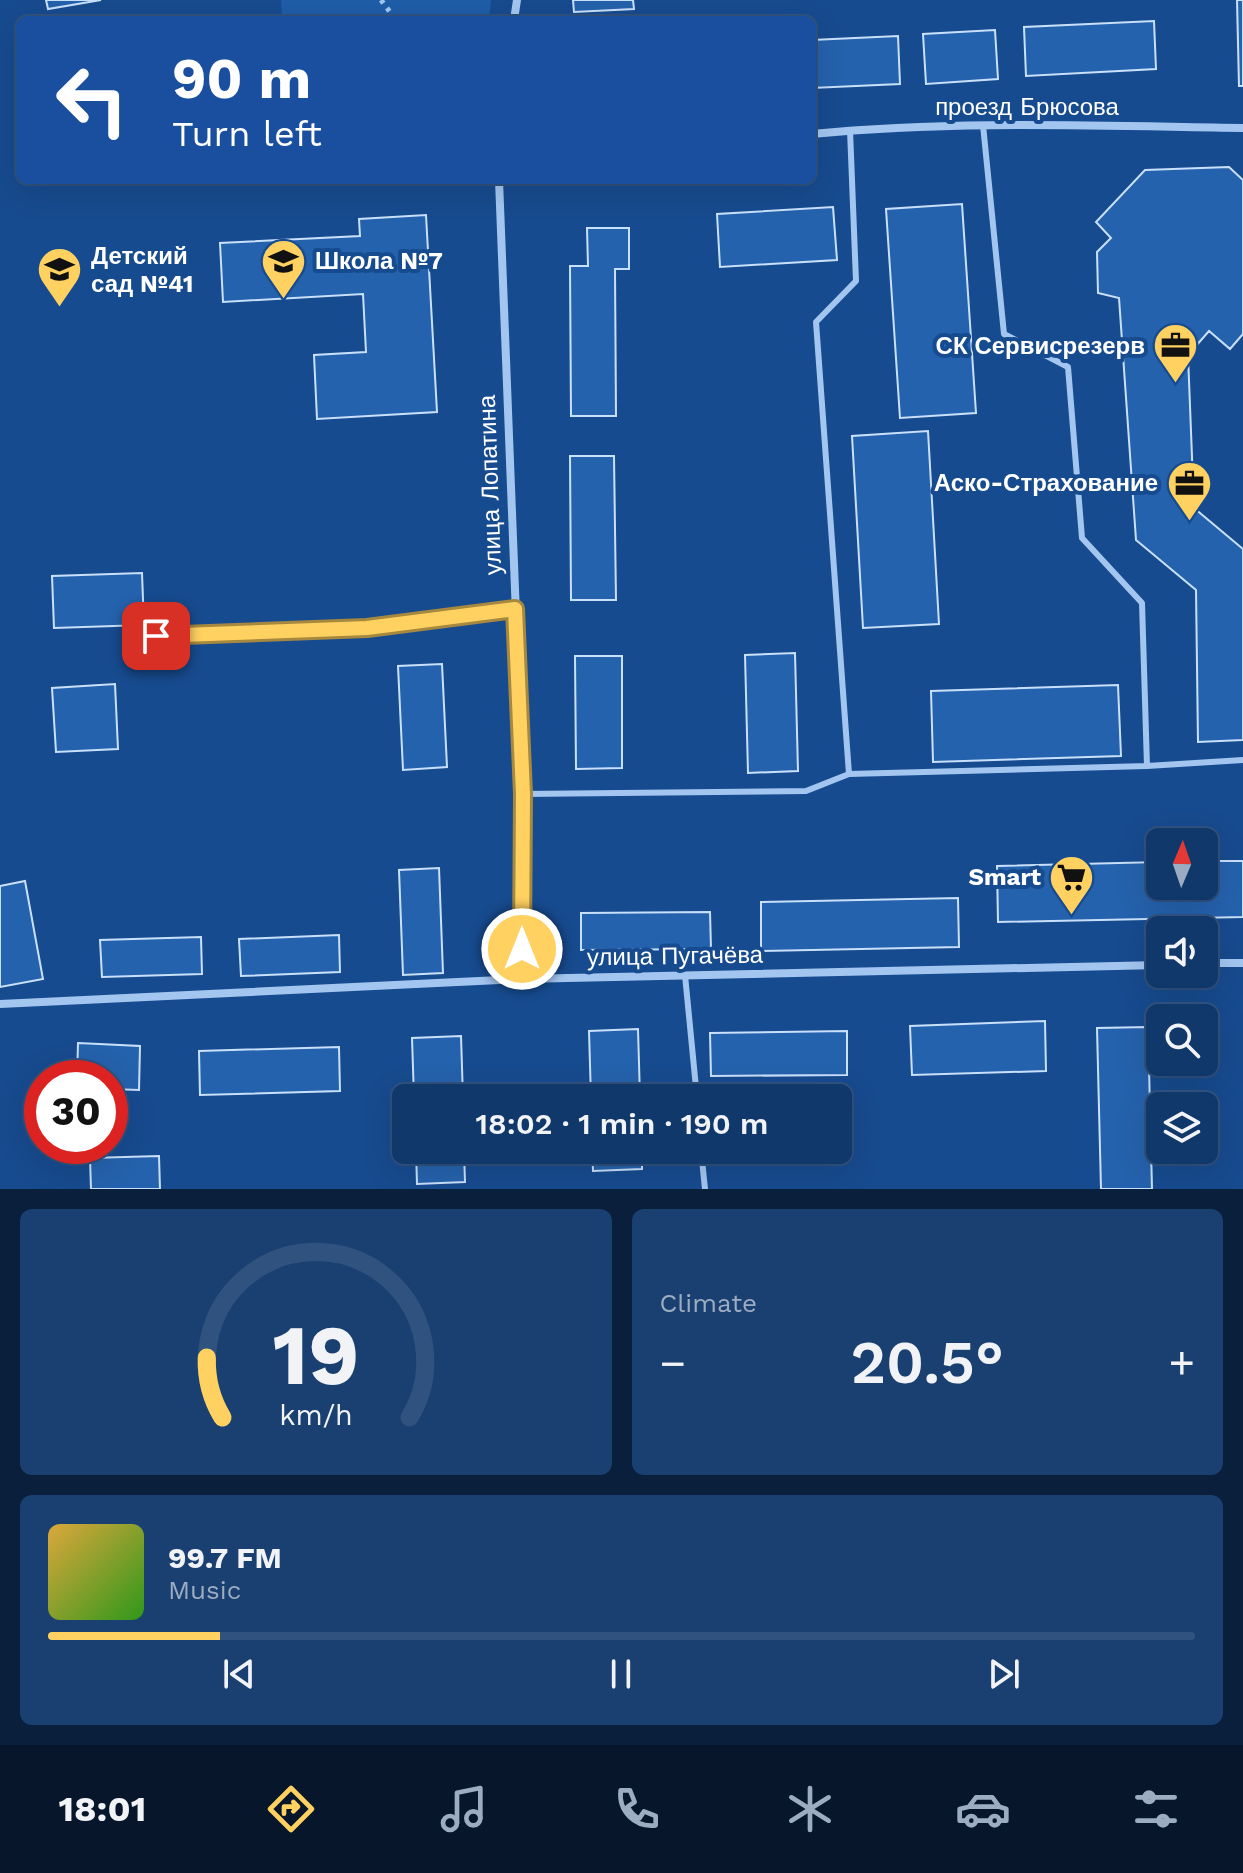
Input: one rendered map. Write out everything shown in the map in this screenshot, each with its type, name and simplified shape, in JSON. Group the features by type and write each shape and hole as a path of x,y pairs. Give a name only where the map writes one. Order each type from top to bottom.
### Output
{"street":[{"name":"проезд Брюсова","path":"816,134 983,125 1243,128"},
{"name":"улица Лопатина","path":"499,184 523,794 522,979"},
{"path":"1218,963 1243,963"},
{"name":"улица Пугачёва","path":"0,1004 522,979 1146,965"}],"lane":[{"path":"983,125 1004,334 1068,367 1082,538 1142,603 1147,766"},
{"path":"849,774 816,322 856,281 850,130"},
{"path":"156,636 367,628 515,609"},
{"path":"523,794 806,791 849,774 1147,766 1243,760"},
{"path":"685,975 696,1084"},
{"path":"702,1164 705,1189"}],"shaded area":[{"path":"281,0 491,0 489,16 282,16"}],"building":[{"path":"46,0 101,0 48,9"},
{"path":"573,0 633,0 634,9 574,12"},
{"path":"1237,0 1243,0 1243,86 1239,86"},
{"path":"1154,21 1156,69 1026,76 1024,27"},
{"path":"995,30 998,79 926,84 923,34"},
{"path":"898,36 900,84 816,88 816,40"},
{"path":"1229,167 1243,180 1243,334 1230,349 1209,331 1188,355 1194,508 1243,549 1243,740 1198,742 1196,590 1136,540 1119,298 1098,293 1097,252 1111,238 1096,222 1145,170"},
{"path":"962,204 976,413 900,418 886,209"},
{"path":"833,207 837,260 720,267 717,214"},
{"path":"426,215 437,412 317,419 314,355 366,352 363,294 223,302 220,243 360,236 359,219"},
{"path":"587,228 629,228 629,269 615,269 616,416 571,416 570,266 588,266"},
{"path":"928,431 939,624 863,628 852,436"},
{"path":"570,456 614,456 616,600 571,600"},
{"path":"142,573 144,625 54,628 52,576"},
{"path":"795,653 798,771 748,773 745,655"},
{"path":"575,656 622,656 622,768 576,769"},
{"path":"442,664 447,767 403,770 398,666"},
{"path":"115,684 118,749 56,752 52,688"},
{"path":"1118,685 1121,756 933,762 931,691"},
{"path":"1218,861 1243,861 1243,917 1146,916 1146,919 998,922 997,866 1146,862 1146,900 1218,900"},
{"path":"439,868 443,973 403,975 399,870"},
{"path":"25,881 43,979 0,987 0,886"},
{"path":"958,898 959,947 761,951 761,902"},
{"path":"710,912 711,949 581,950 581,913"},
{"path":"339,935 340,972 241,976 239,939"},
{"path":"201,937 202,974 102,977 100,940"},
{"path":"1045,1021 1046,1071 912,1075 910,1026"},
{"path":"1146,1027 1146,1076 1149,1076 1150,1092 1146,1092 1146,1164 1151,1164 1152,1189 1101,1189 1097,1028"},
{"path":"638,1029 640,1084 591,1084 589,1031"},
{"path":"847,1031 847,1075 711,1076 710,1033"},
{"path":"461,1036 463,1084 414,1084 412,1038"},
{"path":"78,1043 140,1046 139,1090 128,1090 128,1060 78,1060"},
{"path":"339,1047 340,1091 200,1095 199,1051"},
{"path":"159,1156 160,1189 91,1189 90,1164 128,1164 128,1157"},
{"path":"416,1164 464,1164 465,1182 417,1184"},
{"path":"593,1164 642,1164 642,1169 593,1171"}],"place":[{"name":"Школа №7","path":"284,300"},
{"name":"Детский сад №41","path":"60,309"},
{"name":"СК Сервисрезерв","path":"1176,385"},
{"name":"Аско-Страхование","path":"1189,522"},
{"name":"Smart","path":"1072,916"}],"route":[{"path":"156,636 367,628 515,609 523,794 522,949"}]}
